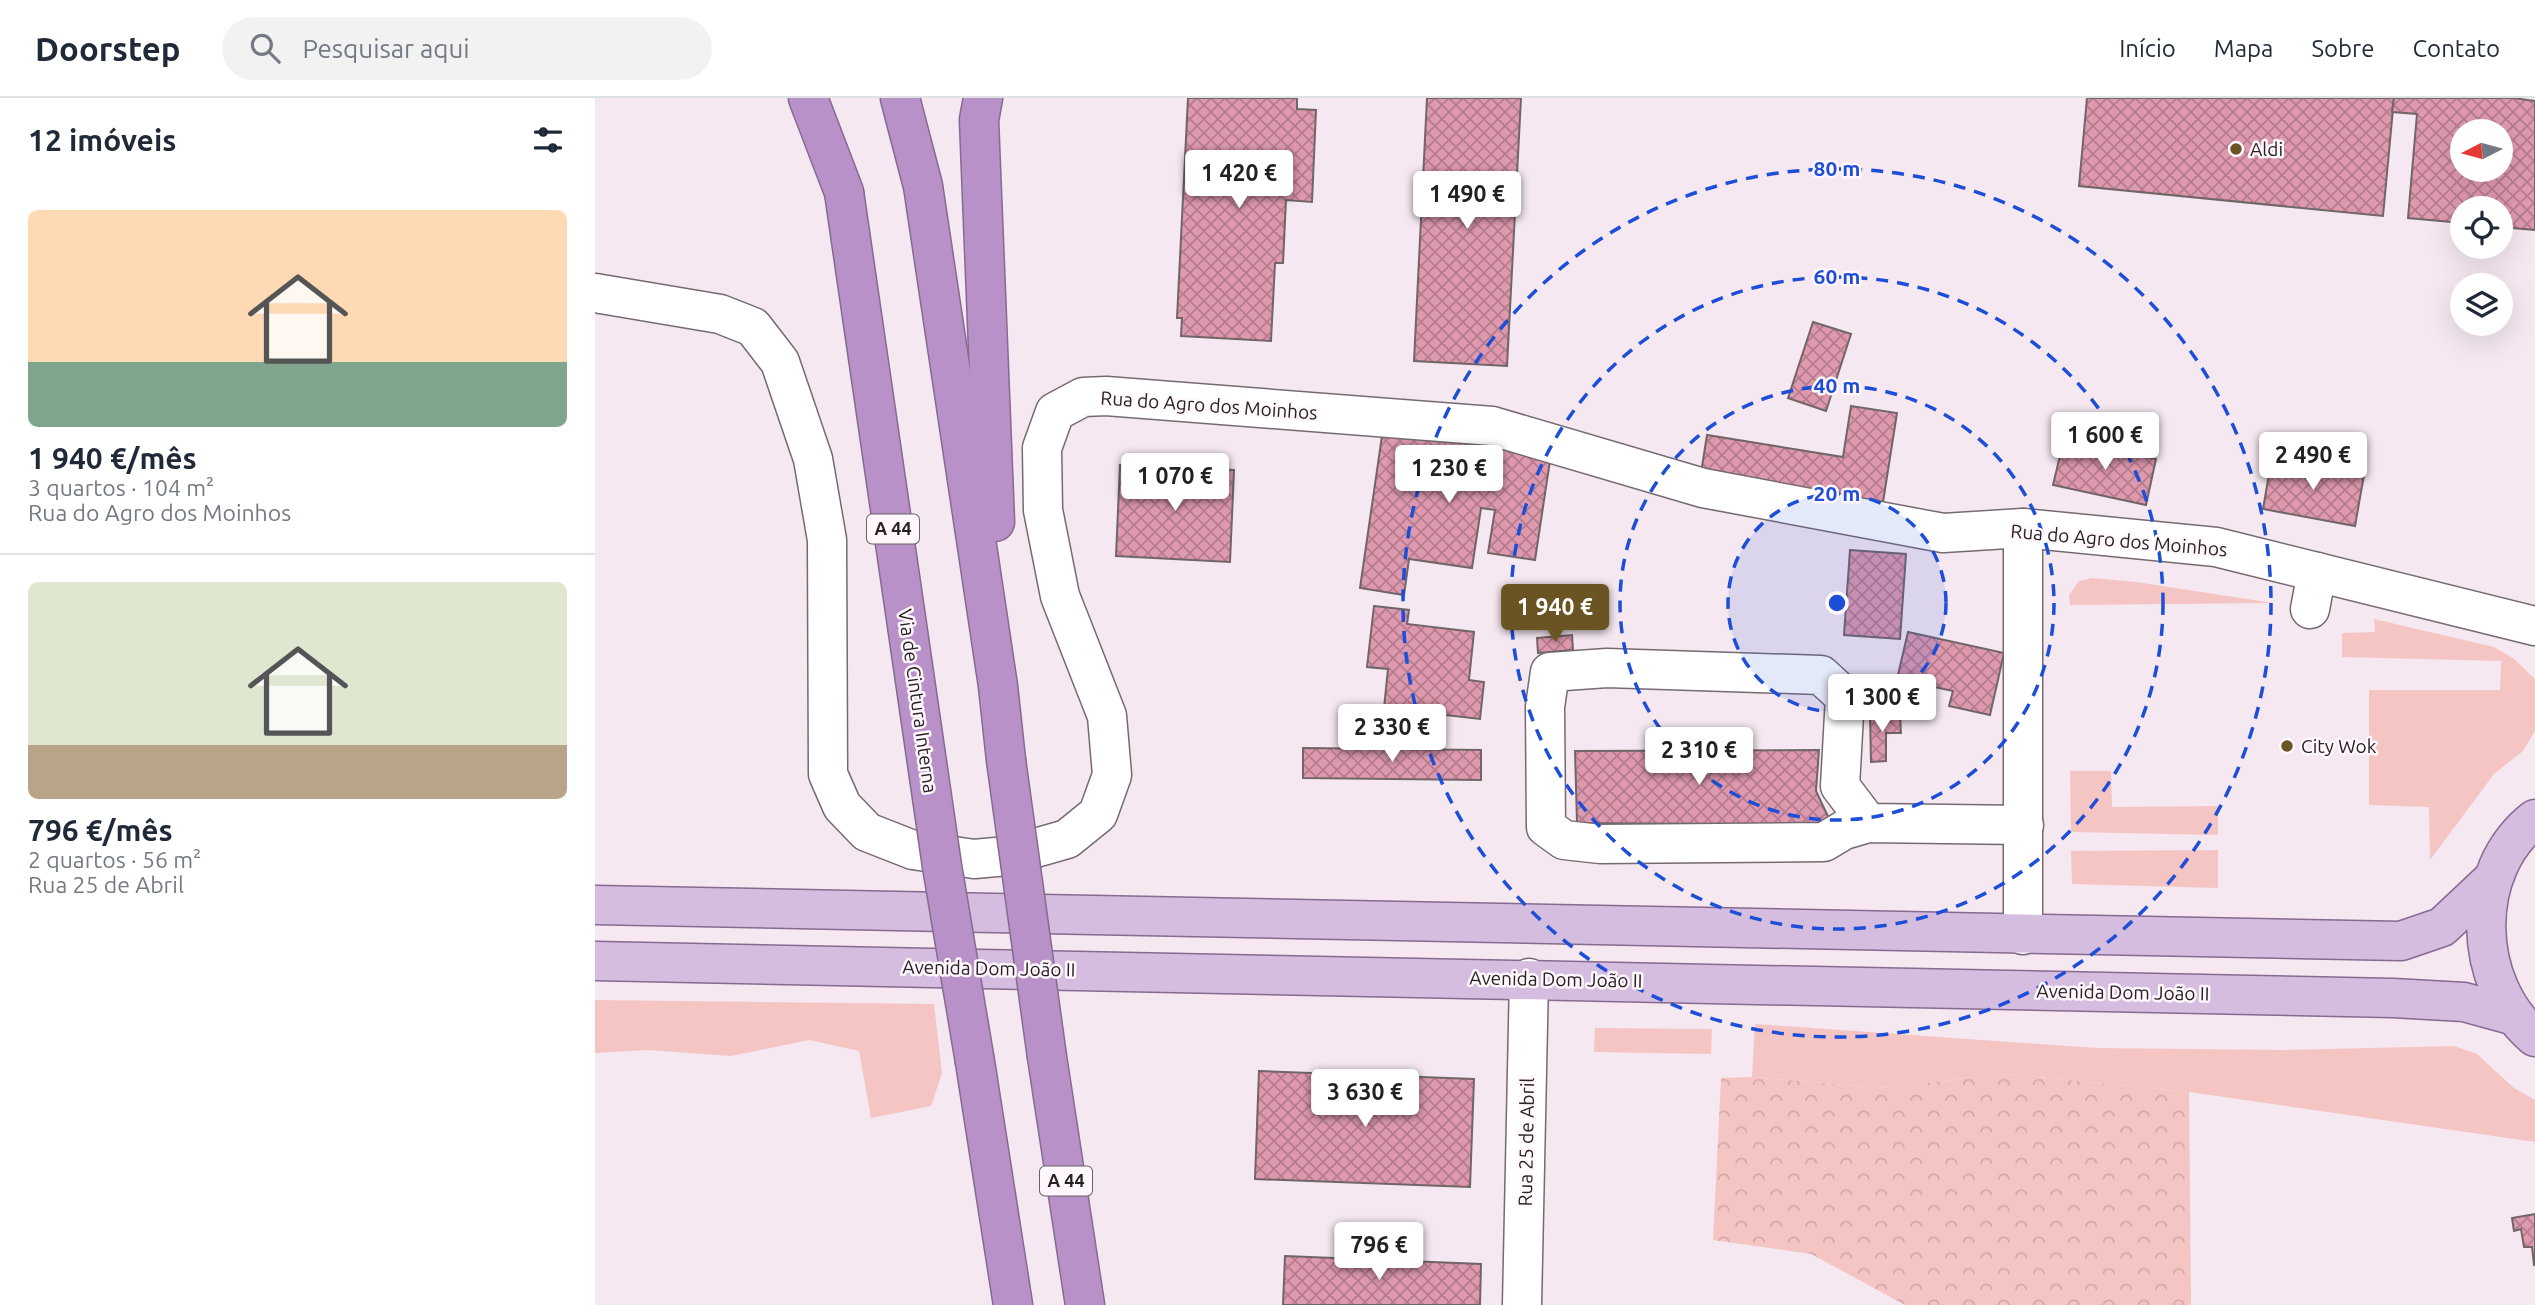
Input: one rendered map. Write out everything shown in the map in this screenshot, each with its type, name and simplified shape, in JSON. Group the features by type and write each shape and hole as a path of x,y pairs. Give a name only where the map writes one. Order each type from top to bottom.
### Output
{"highway":[{"path":"808,98 844,192"},
{"name":"Via de Cintura Interna","path":"824,98 844,192 940,853 1013,1305"},
{"name":"A 44","path":"900,98 923,186 998,686 1047,1057 1085,1305"},
{"path":"983,98 979,120 999,616 998,686"}],"main road":[{"path":"2525,1026 2492,974 2485,926 2493,879 2507,850 2535,819"},
{"path":"595,905 2401,941 2442,927 2493,879"},
{"name":"Avenida Dom João II","path":"595,961 1529,978 2393,998 2464,1002 2525,1026"}],"street":[{"name":"Rua do Agro dos Moinhos","path":"595,293 720,314 753,327 780,362 813,459 827,540 828,775 842,806 867,832 913,850 974,859 1007,856 1067,839 1098,814 1112,775 1107,716 1059,596 1043,510 1042,448 1055,412 1083,397 1106,396 1492,426 1717,491 1943,533 2023,528 2216,547 2535,626"},
{"path":"2022,935 2023,528"},
{"path":"2309,609 2317,572"},
{"path":"1868,823 1840,786 1845,697 1821,675 1607,668 1550,672 1545,707 1546,827 1564,840 1600,844 1824,842 1844,830 1868,823 2024,825"},
{"name":"Rua 25 de Abril","path":"1523,1305 1529,978"}],"green space":[{"path":"2092,578 2273,603 2070,605 2069,595 2079,581"},
{"path":"2374,619 2494,647 2513,658 2535,679 2535,731 2523,751 2494,774 2430,860 2429,807 2369,805 2369,690 2500,690 2501,661 2342,657 2342,633 2375,632"},
{"path":"2070,771 2111,771 2112,807 2218,806 2218,835 2071,832"},
{"path":"2218,850 2218,888 2072,884 2071,851"},
{"path":"595,1000 934,1004 942,1073 931,1106 871,1118 859,1051 809,1040 731,1056 647,1050 595,1053"},
{"path":"1755,1024 2096,1048 2284,1050 2454,1046 2477,1054 2514,1088 2535,1100 2535,1142 2189,1092 2008,1074 1879,1088 1752,1077"},
{"path":"1595,1028 1712,1029 1711,1054 1594,1052"},
{"path":"2008,1074 2189,1092 2191,1305 1905,1305 1811,1254 1713,1240 1721,1078 1752,1077 1879,1088"}],"building":[{"path":"1188,98 1297,98 1297,109 1316,110 1312,202 1286,200 1283,263 1275,263 1271,341 1181,336 1182,318 1177,318"},
{"path":"1427,98 1521,98 1507,366 1414,361"},
{"name":"Aldi","path":"2087,98 2394,98 2383,216 2079,186"},
{"path":"2394,98 2513,98 2535,101 2535,230 2513,228 2513,196 2450,196 2450,222 2408,218 2417,114 2392,112"},
{"path":"1813,322 1851,334 1826,411 1788,398"},
{"path":"1851,406 1897,413 1883,502 1701,473 1707,435 1843,457"},
{"path":"1383,429 1551,454 1535,560 1488,553 1495,510 1481,508 1472,568 1409,559 1404,595 1360,588"},
{"path":"2064,439 2156,459 2146,505 2053,485"},
{"path":"2272,457 2364,475 2355,526 2263,509"},
{"path":"1120,465 1234,470 1230,562 1116,556"},
{"path":"1850,550 1906,554 1900,639 1844,635"},
{"path":"1374,606 1409,610 1407,624 1474,632 1469,680 1484,682 1480,719 1384,708 1388,669 1367,667"},
{"path":"1908,632 2004,653 1990,715 1949,706 1953,691 1897,679"},
{"path":"1572,635 1573,650 1538,653 1537,638"},
{"path":"1870,714 1900,714 1901,733 1886,733 1886,761 1871,762"},
{"path":"1303,748 1481,750 1481,780 1303,778"},
{"path":"1819,750 1816,791 1832,825 1577,823 1575,751"},
{"path":"1259,1071 1474,1079 1470,1187 1255,1179"},
{"path":"2535,1214 2534,1265 2532,1247 2524,1247 2521,1229 2514,1231 2512,1218"},
{"path":"1285,1256 1481,1264 1480,1305 1283,1305"}],"place":[{"name":"Aldi","path":"2236,149"},
{"name":"City Wok","path":"2287,746"}]}
